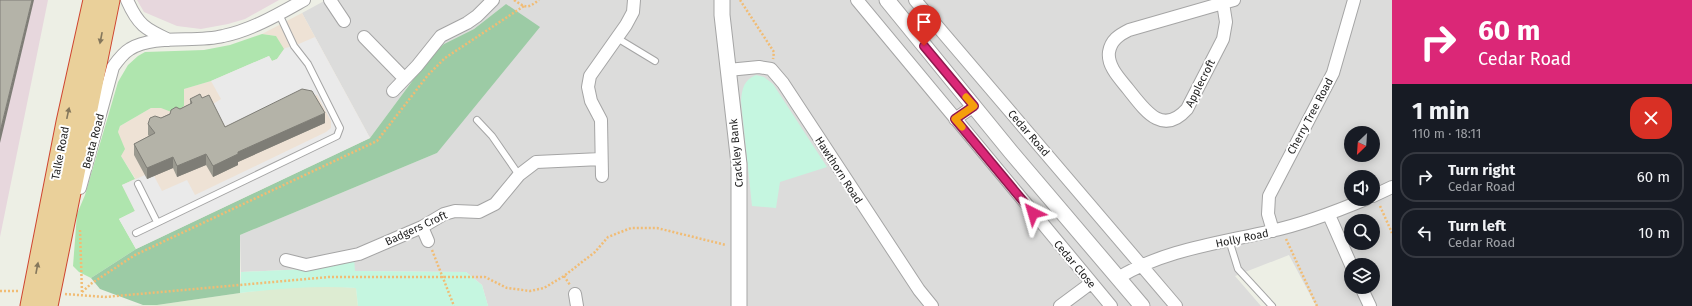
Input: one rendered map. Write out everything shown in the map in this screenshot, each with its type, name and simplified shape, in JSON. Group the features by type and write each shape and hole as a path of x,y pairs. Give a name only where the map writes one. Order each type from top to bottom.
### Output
{"highway":[{"name":"Talke Road","path":"43,295 66,122 92,0"},
{"name":"Talke Road","path":"43,295 110,0"}],"street":[{"name":"Beata Road","path":"127,0 133,14 148,30 170,40"},
{"name":"Beata Road","path":"43,295 79,193 113,67 118,59 130,49 150,42 223,36 245,30 304,0"},
{"path":"330,0 344,21"},
{"path":"394,90 417,66 441,36 467,23 477,16 493,0"},
{"path":"602,176 601,120 591,101 588,87 590,76 617,38 633,12 634,0"},
{"name":"Crackley Bank","path":"722,0 722,15 739,164 739,306"},
{"name":"Cedar Close","path":"857,0 1111,306"},
{"path":"887,0 1142,306"},
{"name":"Cedar Road","path":"915,0 1176,306"},
{"name":"Cherry Tree Road","path":"1273,231 1268,214 1269,196 1333,73 1354,0"},
{"name":"Applecroft","path":"1228,2 1223,39 1187,110 1180,118 1168,121 1155,118 1145,111 1112,68 1109,52 1116,37 1129,30 1228,2"},
{"path":"364,37 404,78"},
{"path":"728,70 759,67 772,69"},
{"name":"Hawthorn Road","path":"772,69 919,290 932,306"},
{"path":"955,119 974,106"},
{"name":"Badgers Croft","path":"286,260 306,265 359,254 422,227 444,214 455,211 479,212 495,204 520,175 536,162 601,160"},
{"name":"Holly Road","path":"1380,193 1392,187"},
{"name":"Holly Road","path":"1118,278 1142,265 1175,253 1273,231 1329,215 1350,206"},
{"path":"1329,215 1349,258"},
{"path":"422,227 428,241"},
{"path":"1060,306 1091,283"},
{"path":"575,294 577,306"},
{"path":"1364,294 1370,306"}],"lane":[{"path":"136,233 337,136 340,132 340,128 308,64 294,46 279,14"},
{"path":"617,38 655,61"},
{"path":"477,120 492,136 520,175"},
{"path":"138,184 157,222"},
{"path":"1229,240 1238,269 1272,306"}],"path":[{"path":"514,0 528,7 539,0"},
{"path":"740,0 774,52 772,69"},
{"path":"1376,206 1392,233"},
{"path":"80,224 82,292"},
{"path":"0,291 43,295 105,297 329,277 485,277 507,288 530,291 544,288 564,276 595,252 608,236 631,228 657,228 740,249"},
{"path":"1273,231 1285,238 1317,306"},
{"path":"428,241 454,306"},
{"path":"79,296 92,283 135,255"}],"shaded area":[{"path":"0,0 48,0 0,237"},
{"path":"137,0 279,0 245,19 201,29 177,26 144,12"},
{"path":"326,0 1392,0 1392,306 1316,306 1289,255 1235,276 1261,306 488,306 482,285 466,272 354,271 354,259 306,269 241,272 240,235 437,153 506,4 474,29 444,44 433,53 370,138 302,13"},
{"path":"302,13 370,138 136,249 122,185 135,178 121,156 118,132 120,126 151,108 184,106 184,89 211,81 269,56 276,36 262,34"},
{"path":"315,37 370,138 136,249 119,219 135,211 122,185 145,175 154,176 162,191 187,180 195,195 326,132 331,128 331,121 317,95 225,126 213,104 221,99 211,81 269,56 272,61 277,59 285,48 294,46"}],"green space":[{"path":"506,4 540,27 437,153 240,235 240,293 157,305 143,305 100,289 91,278 136,249 370,138 433,53 444,44 474,29"},
{"path":"262,34 276,36 284,49 277,59 272,61 269,56 211,81 184,89 184,106 174,113 161,108 151,108 120,126 118,132 125,149 121,156 135,179 122,185 135,211 119,219 136,249 91,278 79,272 73,266 77,214 85,195 118,82 128,65 145,52 204,50 230,45"},
{"path":"756,75 764,77 773,84 827,167 780,182 776,208 752,206 741,101 744,85 749,79"},
{"path":"354,258 355,271 466,272 482,285 488,306 358,306 356,288 341,287 298,288 240,293 241,272 306,269"},
{"path":"328,286 356,288 358,306 122,306 157,305 291,287"}],"building":[{"path":"0,0 32,0 0,132"},
{"path":"302,89 312,91 325,113 238,152 238,154 213,166 206,154 177,166 173,157 147,168 134,144 155,133 148,124 150,118 155,116 161,118 170,114 171,110 176,107 180,109 192,103 190,99 200,94 202,98 209,95 225,127"}],"slow traffic":[{"path":"962,127 955,119 974,106 966,97"}],"route":[{"path":"924,46 974,106 955,119 1033,213"}]}
